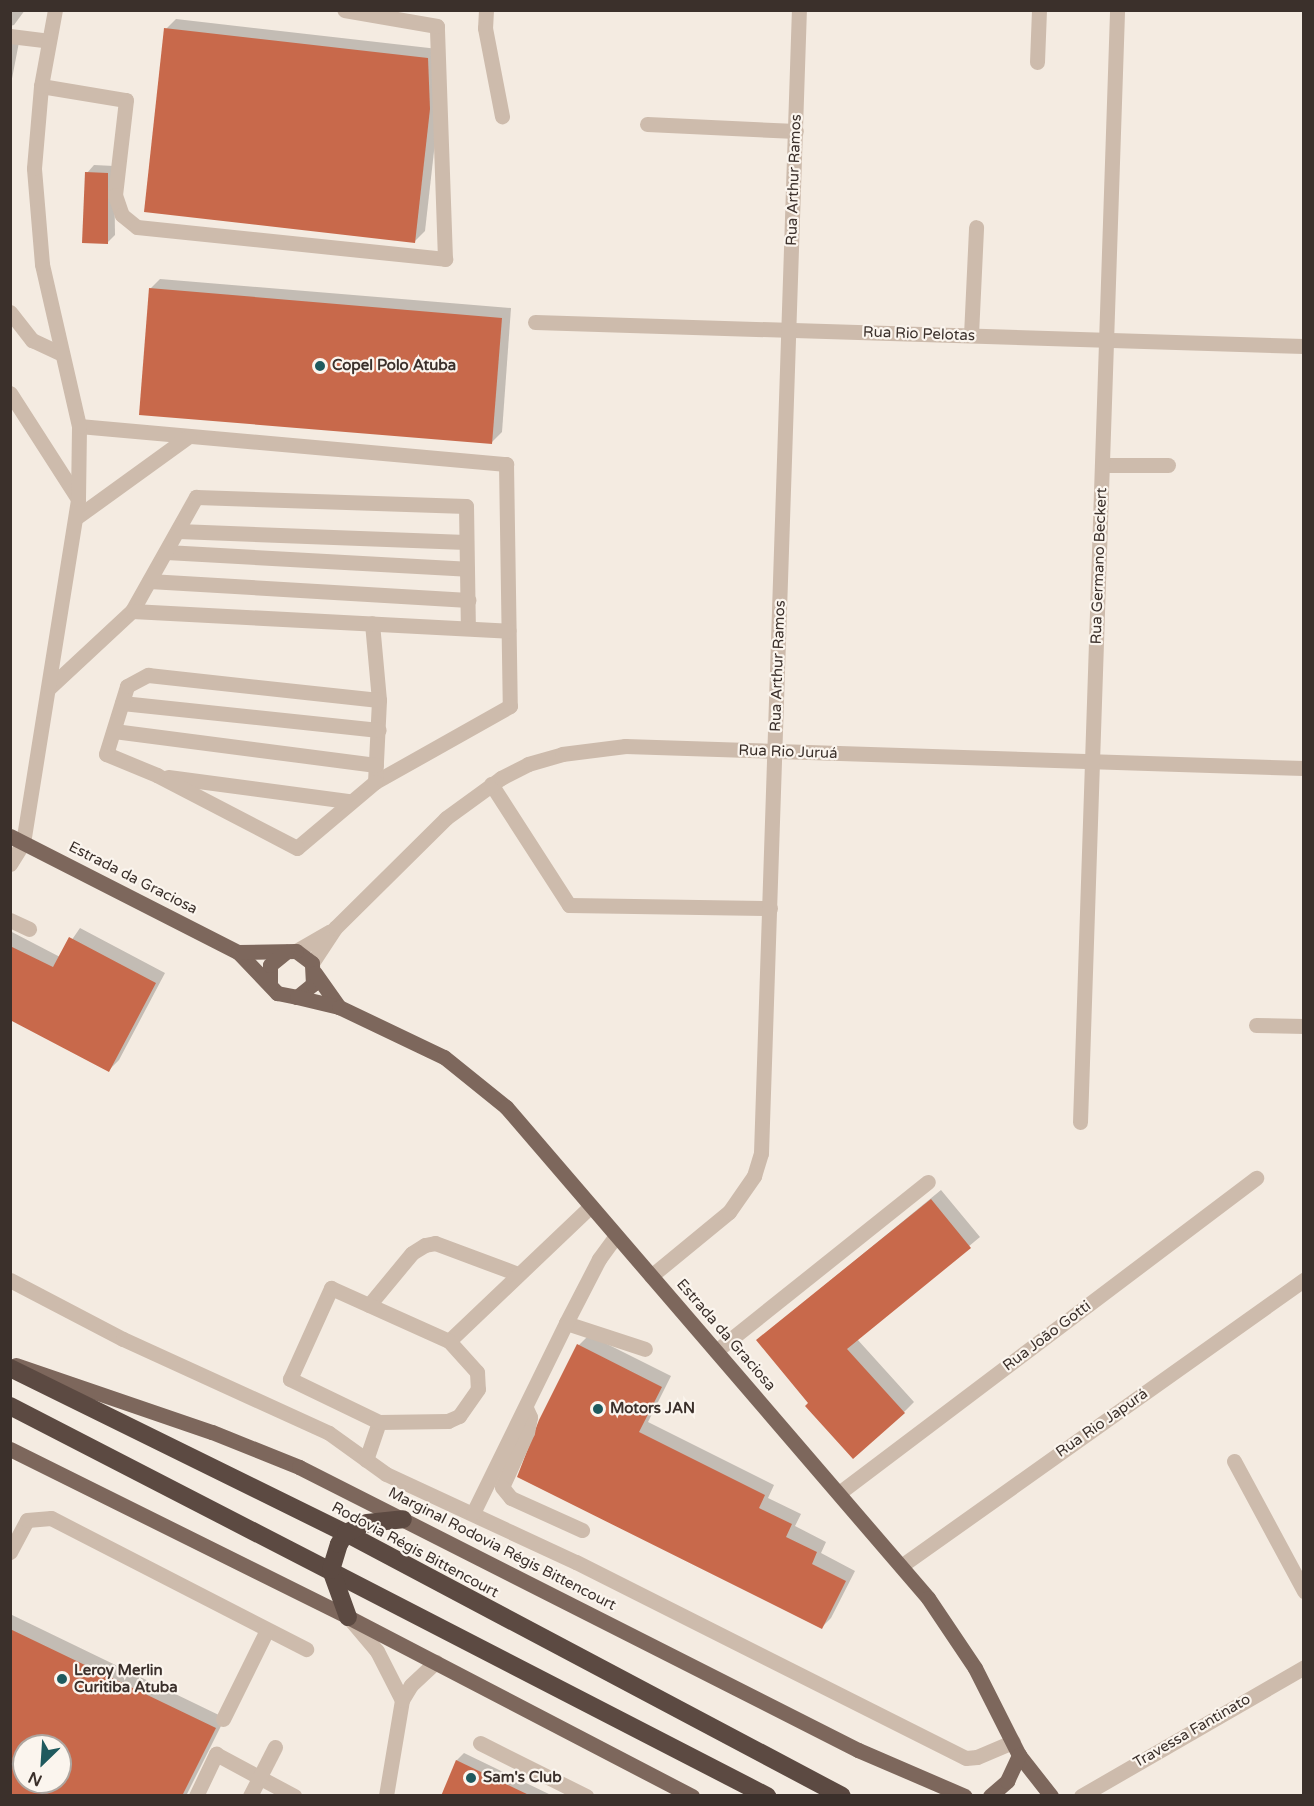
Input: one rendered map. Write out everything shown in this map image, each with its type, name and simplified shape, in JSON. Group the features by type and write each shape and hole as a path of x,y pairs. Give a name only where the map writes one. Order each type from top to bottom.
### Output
{"highway":[{"name":"Rodovia Régis Bittencourt","path":"10,1368 346,1533 842,1796"},
{"path":"10,1406 767,1796"},
{"path":"348,1617 331,1570 339,1544 346,1533 367,1523 403,1519"}],"main road":[{"name":"Estrada da Graciosa","path":"17,840 238,952 270,985"},
{"name":"Estrada da Graciosa","path":"238,952 291,951"},
{"path":"291,951 313,968 307,992 297,997 287,997 270,985 270,965 291,951"},
{"name":"Estrada da Graciosa","path":"313,968 339,1006"},
{"name":"Estrada da Graciosa","path":"297,997 339,1006 465,1071 506,1107 901,1566 975,1668 1016,1748 1051,1796"},
{"name":"Marginal Rodovia Régis Bittencourt","path":"10,1363 212,1432 299,1467 830,1736 964,1796"},
{"path":"10,1449 348,1617 692,1796"},
{"path":"990,1796 1007,1781 1016,1748"}],"street":[{"path":"10,864 49,688 77,518 79,426 42,264 34,168 41,86 55,10"},
{"path":"41,86 126,100 116,195 122,215 137,227 445,259 437,26 344,10"},
{"path":"486,10 485,28 502,116"},
{"name":"Rua Arthur Ramos","path":"651,1276 729,1212 754,1176 763,1131 800,10"},
{"path":"1037,62 1039,10"},
{"name":"Rua Germano Beckert","path":"1080,1122 1117,10"},
{"path":"10,36 48,40"},
{"path":"647,124 796,131"},
{"path":"971,335 976,227"},
{"path":"10,312 32,340 62,354"},
{"name":"Rua Rio Pelotas","path":"535,322 1304,346"},
{"path":"10,393 18,416 78,499"},
{"path":"79,426 506,464 510,706 375,782 349,801 297,848 157,775 106,754 127,686 148,675 379,700"},
{"path":"77,518 189,436"},
{"path":"1102,465 1167,465"},
{"path":"49,688 132,611 196,497 466,506 468,628"},
{"path":"177,531 466,542"},
{"path":"166,552 467,569"},
{"path":"149,581 468,600"},
{"path":"132,611 508,631"},
{"path":"372,623 379,700 375,782"},
{"path":"122,703 379,730"},
{"path":"114,731 376,765"},
{"name":"Rua Rio Juruá","path":"313,968 335,928 446,818 491,784 528,764 591,749 776,752 1304,768"},
{"path":"157,775 349,801"},
{"path":"491,784 569,905 770,908"},
{"path":"10,920 29,929"},
{"name":"Rua Rio Juruá","path":"291,951 335,928"},
{"path":"1256,1025 1304,1026"},
{"name":"Rua João Gotti","path":"838,1493 1256,1178"},
{"path":"716,1351 927,1182"},
{"path":"449,1341 591,1206"},
{"path":"473,1513 599,1259 616,1236"},
{"path":"369,1305 412,1253 425,1245 435,1243 518,1274"},
{"path":"10,1280 123,1340 329,1433 386,1474 473,1513 966,1758 1016,1748"},
{"name":"Rua Rio Japurá","path":"901,1566 1304,1280"},
{"path":"331,1288 449,1341 477,1372 478,1389 459,1416 432,1424 379,1422 290,1379 331,1288"},
{"path":"566,1323 645,1349"},
{"path":"526,1408 530,1417 527,1432 502,1487 511,1498 582,1530"},
{"path":"366,1460 379,1422"},
{"path":"1234,1461 1304,1591"},
{"path":"10,1552 27,1520 51,1518 306,1649"},
{"path":"348,1617 377,1651 402,1700"},
{"path":"223,1719 267,1630"},
{"path":"386,1796 402,1700 411,1685 436,1662"},
{"name":"Travessa Fantinato","path":"1082,1796 1304,1667"},
{"path":"480,1743 586,1796"},
{"path":"250,1796 275,1747"},
{"path":"196,1796 216,1754 294,1796"}],"building":[{"path":"164,28 428,58 430,109 415,243 144,212"},
{"path":"85,172 108,173 108,244 82,243"},
{"name":"Copel Polo Atuba","path":"149,288 502,318 492,444 139,415"},
{"path":"69,937 156,983 109,1072 10,1020 10,946 53,967"},
{"path":"931,1199 971,1248 847,1349 905,1413 853,1459 805,1406 808,1403 756,1340"},
{"path":"577,1344 662,1387 639,1432 765,1495 759,1508 792,1524 786,1537 817,1552 812,1564 846,1581 822,1629 517,1477 539,1420"},
{"name":"Leroy Merlin Curitiba Atuba","path":"10,1629 216,1728 182,1796 10,1796"},
{"name":"Sam's Club","path":"456,1760 531,1796 441,1796"}],"place":[{"name":"Copel Polo Atuba","path":"320,366"},
{"name":"Motors JAN","path":"598,1409"},
{"name":"Leroy Merlin Curitiba Atuba","path":"62,1679"},
{"name":"Sam's Club","path":"471,1778"}]}
